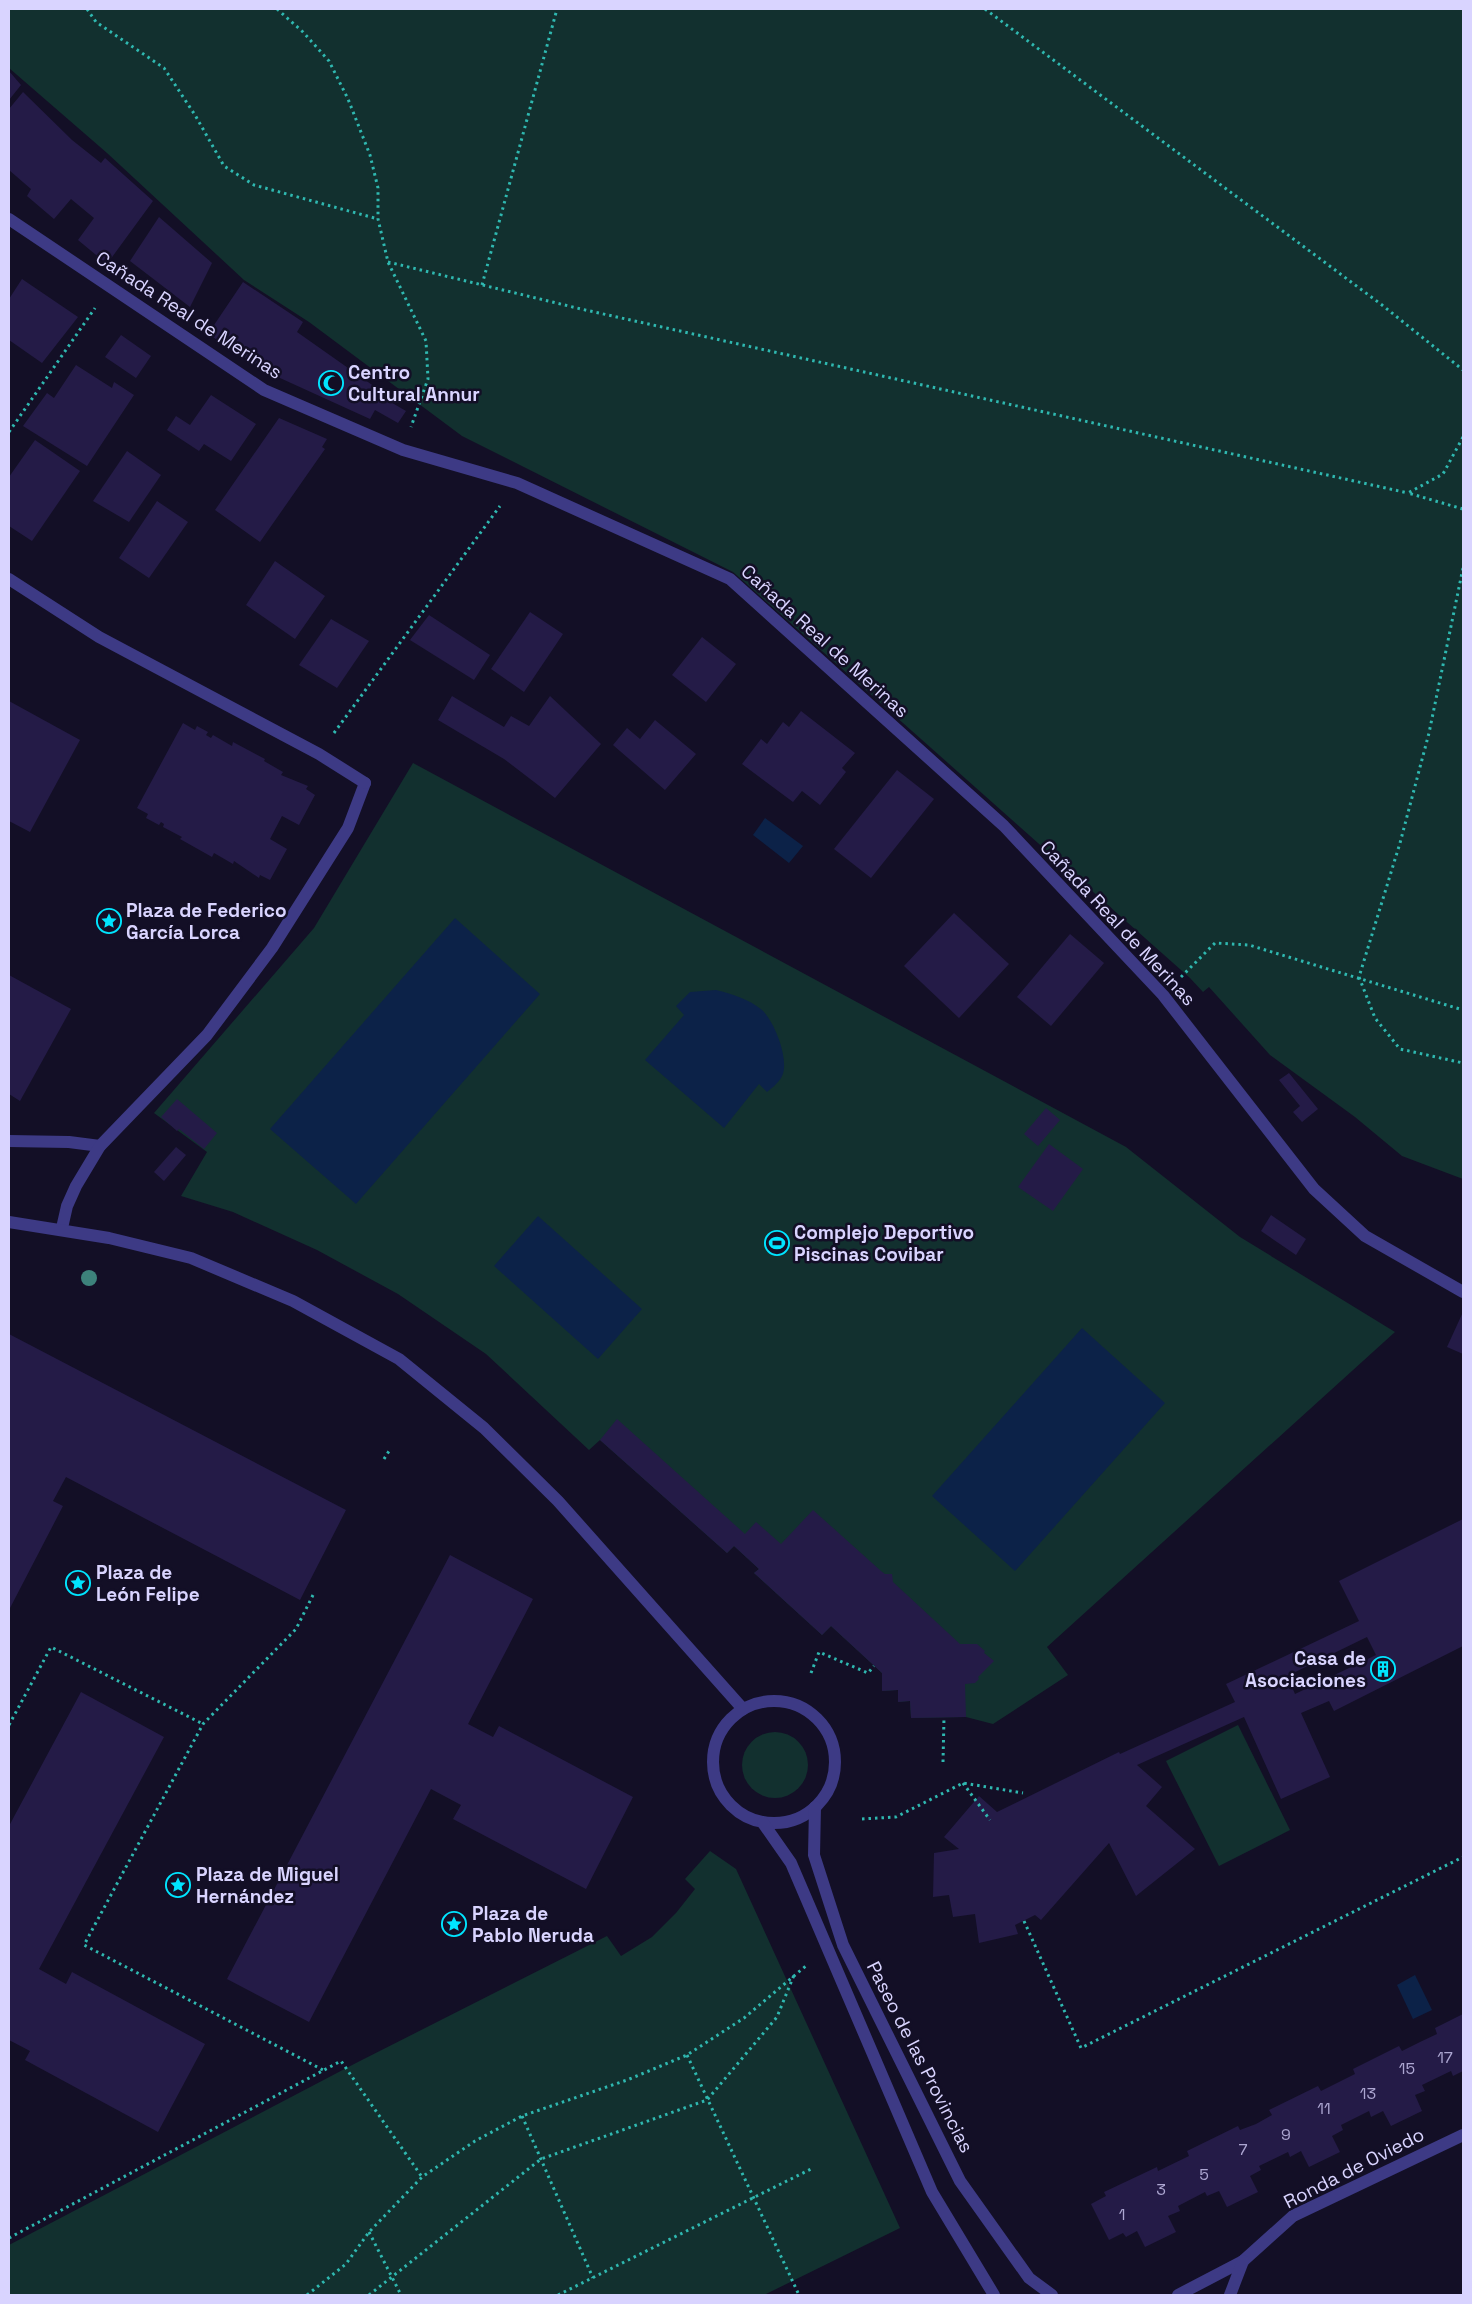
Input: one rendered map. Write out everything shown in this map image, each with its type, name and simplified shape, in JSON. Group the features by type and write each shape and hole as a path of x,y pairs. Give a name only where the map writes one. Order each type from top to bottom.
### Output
{"street":[{"name":"Cañada Real de Merinas","path":"9,219 264,390 403,450 517,483 730,579 1004,826 1163,995 1314,1189 1365,1236 1463,1292"},
{"path":"9,579 99,637 319,754 365,783 348,828 272,948 207,1035 100,1146 76,1186 67,1206 62,1228"},
{"path":"9,1141 69,1142 100,1146"},
{"path":"9,1222 62,1228 191,1258 293,1301 400,1360 484,1428 558,1501 743,1709"},
{"path":"767,1701 792,1703 815,1716 830,1737 835,1762 830,1787 815,1807 800,1818 781,1823 763,1823 737,1811 718,1788 713,1759 722,1730 743,1709 767,1701"},
{"name":"Paseo de las Provincias","path":"815,1807 814,1855 843,1945 960,2181 1029,2278 1052,2295"},
{"name":"Paseo de las Provincias","path":"763,1823 790,1862 932,2192 994,2295"},
{"name":"Ronda de Oviedo","path":"1178,2295 1243,2261 1293,2216 1463,2134"},
{"name":"Ronda de Oviedo","path":"1230,2295 1243,2261"}],"path":[{"path":"87,9 96,22 164,68 195,115 224,166 254,186 378,219"},
{"path":"277,9 303,32 329,61 348,99 370,156 376,180 378,219 388,262 426,340 428,378 403,450"},
{"path":"482,285 557,9"},
{"path":"984,9 1374,300 1463,370"},
{"path":"388,262 590,311 1408,493 1463,509"},
{"path":"9,432 110,287"},
{"path":"1408,493 1443,474 1463,436"},
{"path":"319,754 517,483"},
{"path":"1463,568 1429,733 1400,843 1360,977 1375,1018 1400,1049 1463,1063"},
{"path":"1163,995 1216,943 1249,945 1360,977 1463,1010"},
{"path":"384,1459 388,1450"},
{"path":"313,1595 296,1629 203,1724 84,1945 324,2070"},
{"path":"9,1725 51,1647 203,1724"},
{"path":"811,1673 820,1652 868,1673 874,1666"},
{"path":"943,1762 944,1717"},
{"path":"963,1783 990,1820"},
{"path":"862,1819 896,1817 963,1783 1023,1793"},
{"path":"1024,1921 1082,2048 1463,1857"},
{"path":"307,2295 346,2264 368,2232 422,2177 474,2141 522,2116 627,2080 687,2055 744,2018 810,1963"},
{"path":"369,2295 541,2159 707,2100 777,2017 795,1974"},
{"path":"687,2055 752,2198 799,2295"},
{"path":"9,2238 341,2061 422,2177"},
{"path":"522,2116 593,2278"},
{"path":"558,2295 811,2169"},
{"path":"368,2232 401,2295"}],"green space":[{"path":"9,9 1463,9 1463,1179 1402,1156 1355,1117 1270,1055 1209,987 1203,992 1190,978 733,572 462,436 309,322 244,280 107,153 9,68"},
{"name":"Complejo Deportivo Piscinas Covibar","path":"413,763 1126,1147 1240,1237 1395,1332 1047,1647 1068,1675 993,1724 966,1717 911,1718 910,1701 898,1702 898,1690 882,1691 882,1673 831,1626 822,1635 754,1573 759,1569 734,1546 727,1553 600,1440 589,1450 486,1354 398,1294 317,1250 233,1212 181,1196 207,1152 154,1113 314,928"},
{"path":"1238,1725 1290,1830 1219,1866 1166,1761"},
{"path":"775,1732 788,1735 798,1742 805,1752 808,1765 805,1778 798,1788 788,1795 775,1798 762,1795 752,1788 745,1778 742,1765 745,1752 752,1742 762,1735"},
{"path":"710,1851 736,1869 900,2228 764,2295 9,2295 9,2245 356,2063 607,1936 621,1956 652,1937 676,1913 695,1889 685,1879"}],"water":[{"path":"765,818 803,846 789,863 753,835"},
{"path":"455,918 540,994 356,1204 270,1129"},
{"path":"716,990 746,1000 762,1010 776,1033 783,1053 784,1063 784,1071 777,1084 767,1092 759,1084 724,1128 645,1060 684,1015 676,1006 690,992"},
{"path":"538,1216 642,1309 598,1359 494,1266"},
{"path":"1082,1328 1165,1403 1015,1571 932,1496"},
{"path":"1415,1975 1432,2010 1413,2019 1397,1985"}],"building":[{"path":"9,71 21,85 9,100"},
{"path":"23,92 72,140 101,163 105,158 153,201 107,264 78,240 94,218 71,199 54,219 27,196 31,189 9,170 9,109"},
{"path":"159,217 212,263 190,307 130,261"},
{"path":"22,279 78,317 42,363 9,340 9,299"},
{"path":"243,282 303,322 297,332 385,394 382,397 406,411 398,423 375,410 370,419 269,373 208,334"},
{"path":"121,335 151,356 136,378 105,357"},
{"path":"76,365 112,388 114,382 134,395 87,466 23,426 47,393 54,398"},
{"path":"211,395 256,424 231,461 204,444 199,451 167,430 176,416 190,425"},
{"path":"279,418 327,439 322,447 325,449 260,542 215,510"},
{"path":"35,440 80,471 32,541 9,526 9,477"},
{"path":"127,451 161,475 129,522 93,501"},
{"path":"157,501 188,522 149,578 119,558"},
{"path":"275,561 325,596 295,639 246,605"},
{"path":"530,612 563,634 524,692 491,669"},
{"path":"429,615 490,655 474,680 410,640"},
{"path":"331,619 369,641 337,688 299,665"},
{"path":"702,637 736,664 706,702 672,675"},
{"path":"452,696 504,727 511,716 529,726 550,696 601,744 555,798 504,759 438,720"},
{"path":"9,701 80,740 30,832 9,821"},
{"path":"801,711 855,753 842,768 846,772 820,805 802,791 793,802 742,764 761,739 767,744 783,722 789,727"},
{"path":"655,720 696,754 665,790 613,745 627,728 640,739"},
{"path":"183,723 195,730 197,726 208,732 206,735 211,738 213,735 232,746 233,742 265,759 264,761 283,772 281,775 308,786 306,789 315,795 299,825 282,816 270,839 287,849 270,880 260,875 259,878 234,861 233,864 214,853 212,857 180,839 182,837 163,827 164,824 161,822 159,825 146,818 148,814 137,808"},
{"path":"897,770 934,799 871,878 834,849"},
{"path":"954,913 1009,964 959,1018 904,966"},
{"path":"1070,934 1104,963 1051,1026 1017,997"},
{"path":"9,975 71,1009 20,1101 9,1094"},
{"path":"1289,1073 1318,1109 1302,1122 1293,1112 1300,1106 1279,1080"},
{"path":"177,1099 217,1133 204,1149 179,1129 177,1131 161,1117"},
{"path":"1046,1108 1060,1120 1038,1146 1024,1134"},
{"path":"1049,1144 1083,1169 1053,1211 1018,1187"},
{"path":"176,1147 186,1155 164,1181 154,1172"},
{"path":"1271,1215 1306,1239 1296,1255 1261,1231"},
{"path":"1463,1312 1463,1354 1447,1347"},
{"path":"9,1334 346,1510 300,1600 66,1477 53,1501 63,1506 9,1610"},
{"path":"617,1419 745,1534 756,1522 781,1544 813,1510 881,1571 885,1574 892,1574 893,1582 960,1644 977,1644 994,1661 978,1677 979,1679 975,1683 965,1684 966,1717 911,1718 910,1701 898,1702 898,1690 882,1691 882,1673 831,1626 822,1635 754,1573 759,1569 734,1546 727,1553 600,1440"},
{"path":"1463,1519 1463,1646 1334,1711 1329,1701 1301,1713 1330,1777 1281,1799 1244,1717 1137,1765 1162,1787 1146,1806 1195,1849 1136,1896 1109,1843 1041,1920 1035,1915 1015,1925 1018,1934 979,1943 975,1914 953,1917 949,1895 933,1897 934,1853 959,1849 944,1837 979,1796 997,1812 1119,1752 1120,1754 1235,1702 1226,1684 1359,1621 1339,1581","holes":["1367,1637 1376,1655 1295,1694 1287,1676"]},
{"path":"450,1555 533,1599 468,1724 493,1737 499,1726 633,1797 586,1889 453,1819 461,1805 431,1789 309,2022 227,1979"},
{"path":"81,1692 164,1737 39,1969 66,1984 72,1972 205,2044 158,2132 25,2060 30,2051 9,2040 9,1826"},
{"path":"1463,2014 1463,2071 1453,2076 1451,2071 1422,2085 1425,2091 1415,2095 1422,2111 1391,2126 1383,2111 1371,2117 1369,2111 1341,2125 1343,2130 1332,2136 1340,2152 1309,2167 1301,2151 1290,2157 1288,2152 1259,2166 1261,2170 1250,2176 1258,2192 1227,2207 1219,2191 1207,2196 1205,2192 1178,2206 1180,2211 1168,2216 1176,2232 1145,2247 1137,2231 1126,2237 1123,2233 1109,2240 1091,2204 1106,2196 1104,2192 1157,2167 1158,2171 1189,2156 1187,2151 1238,2126 1240,2130 1256,2124 1272,2115 1269,2110 1318,2086 1321,2091 1355,2074 1353,2069 1399,2046 1402,2051 1437,2034 1435,2028"}],"place":[{"name":"Centro Cultural Annur","path":"331,383"},
{"name":"Plaza de Federico García Lorca","path":"109,921"},
{"name":"Complejo Deportivo Piscinas Covibar","path":"777,1243"},
{"name":"Plaza de León Felipe","path":"78,1583"},
{"name":"Casa de Asociaciones","path":"1383,1669"},
{"name":"Plaza de Miguel Hernández","path":"178,1885"},
{"name":"Plaza de Pablo Neruda","path":"454,1924"}]}
